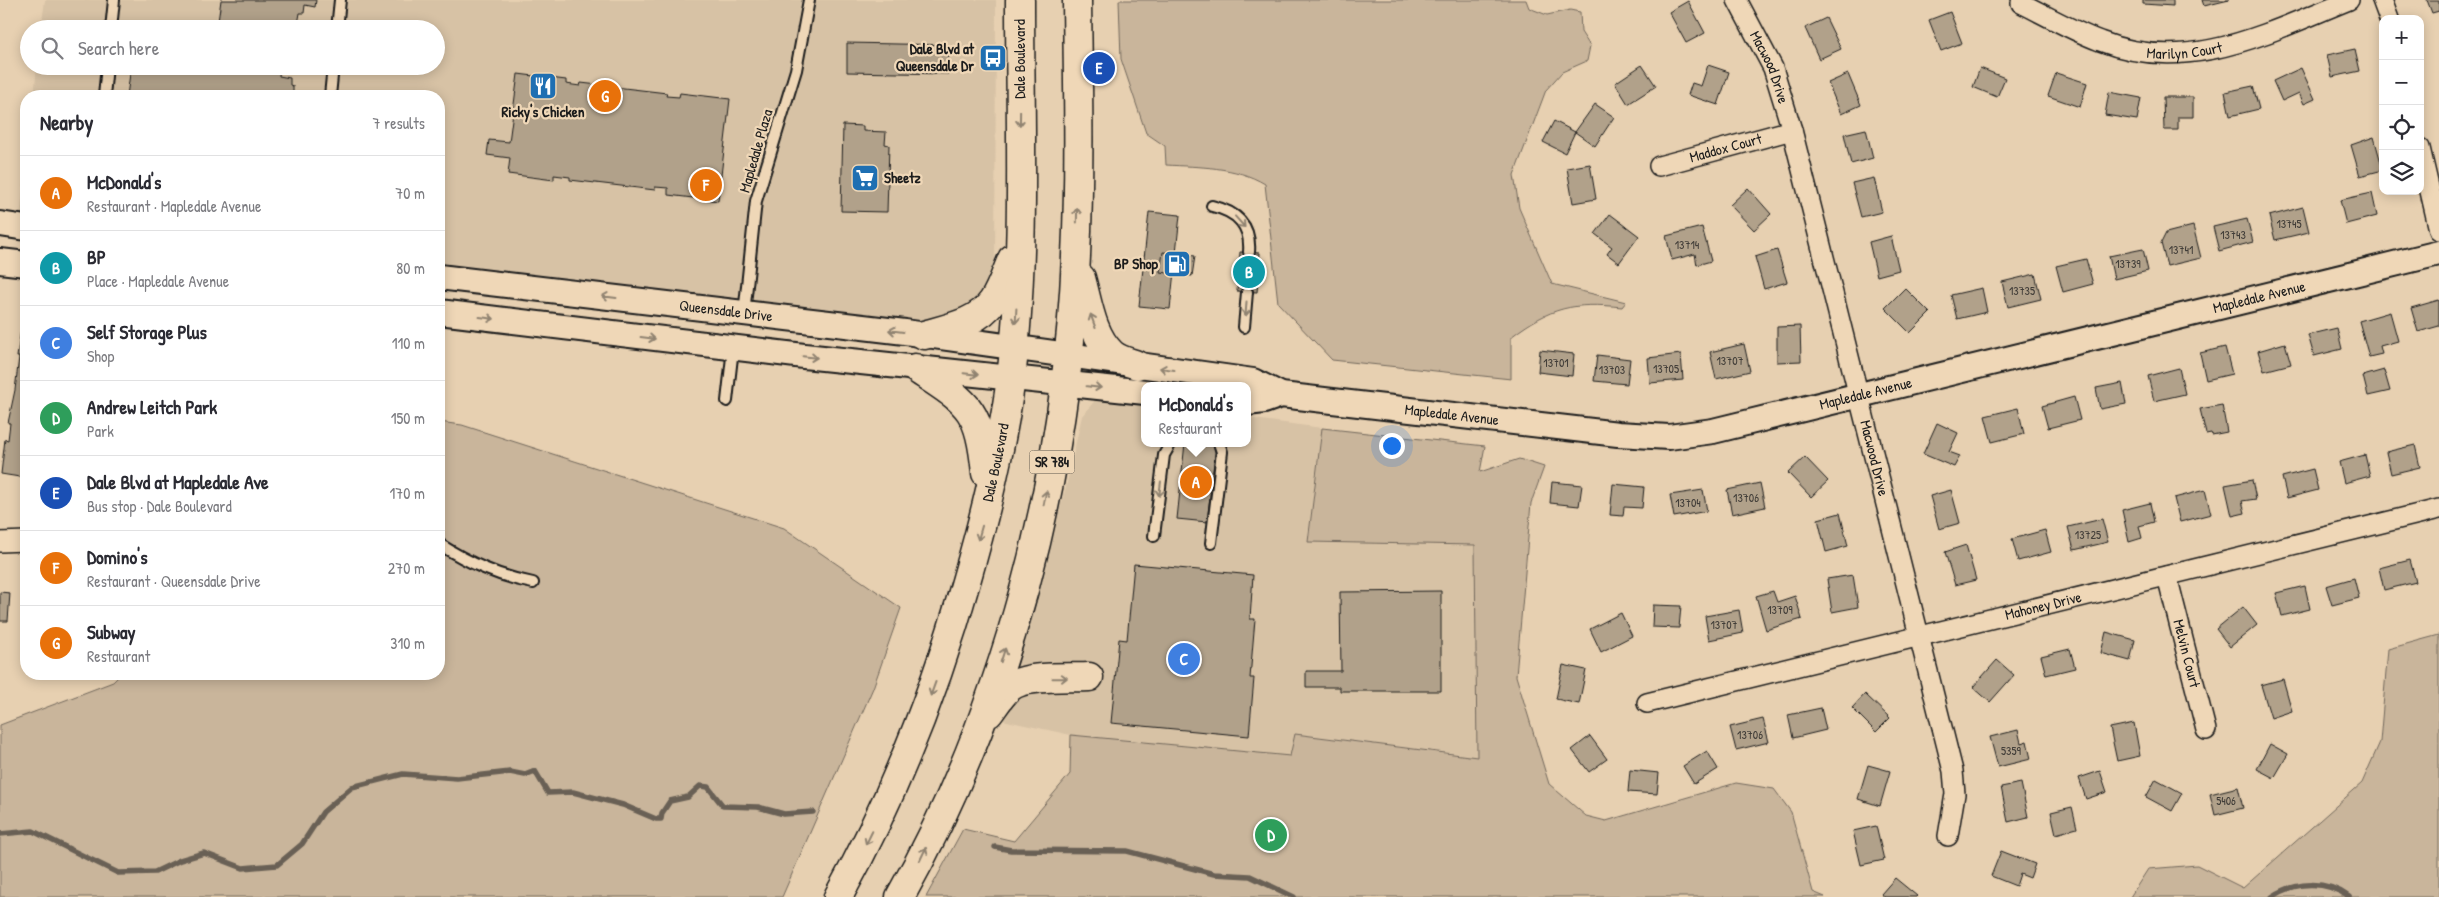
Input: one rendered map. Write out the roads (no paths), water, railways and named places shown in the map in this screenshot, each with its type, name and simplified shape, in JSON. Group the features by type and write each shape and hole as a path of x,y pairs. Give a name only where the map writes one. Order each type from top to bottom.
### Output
{"main road":[{"name":"Dale Boulevard","path":"838,897 891,793 927,707 946,655 989,498 1010,378 1013,348 1018,244 1020,0"},
{"name":"SR 784","path":"900,897 918,866 947,804 979,726 1006,648 1032,553 1053,456 1068,356 1076,257 1077,0"},
{"path":"924,335 975,318 988,308 996,296 1018,244"},
{"path":"1076,257 1088,307 1099,335 1112,354 1138,365"},
{"path":"915,368 955,395 973,415 982,441 989,498"},
{"path":"979,726 1008,688 1018,682 1040,678 1089,677"}],"street":[{"name":"Macwood Drive","path":"1738,0 1773,68 1792,130 1954,771 1955,794 1948,836"},
{"name":"Marilyn Court","path":"2021,3 2101,42 2125,49 2182,53 2211,51 2228,47 2349,0"},
{"path":"2382,0 2388,15"},
{"name":"Maddox Court","path":"1659,166 1792,130"},
{"path":"2420,150 2439,230"},
{"path":"0,224 20,227"},
{"name":"Mapledale Avenue","path":"1013,348 1253,381 1282,395 1547,427 1661,436 1713,431 2439,253"},
{"path":"0,261 20,263"},
{"name":"Queensdale Drive","path":"445,278 924,335 1013,348"},
{"path":"445,313 733,348 1141,392"},
{"name":"Mapledale Avenue","path":"1251,403 1264,401 1282,395"},
{"name":"Mahoney Drive","path":"1647,703 2439,509"},
{"path":"0,542 20,541"},
{"name":"Melvin Court","path":"2167,576 2206,730"}],"lane":[{"path":"112,20 114,0"},
{"path":"338,20 340,0"},
{"name":"Mapledale Plaza","path":"744,314 756,201 796,70 809,0"},
{"path":"105,90 106,75"},
{"path":"331,90 332,75"},
{"path":"1212,206 1225,210 1241,221 1249,236 1249,252"},
{"path":"1244,327 1247,292"},
{"path":"727,401 733,348"},
{"path":"1154,536 1164,455 1169,447"},
{"path":"1211,543 1222,452 1220,447"},
{"path":"445,548 467,562 490,572 533,582"}],"waterway":[{"path":"0,834 33,831 118,873 155,872 180,860 204,853 243,868 277,865 302,844 323,812 352,787 403,774 457,778 510,772 525,775 535,771 548,793 573,792 623,805 656,819 661,819 662,813 670,801 688,797 700,786 708,787 723,806 758,807 784,814 813,812"},
{"path":"995,847 1011,850 1127,851 1214,874 1250,876 1294,897"},
{"path":"2272,897 2301,885 2321,885 2340,891 2349,897"}],"place":[{"name":"Dale Blvd at Queensdale Dr","path":"993,58"},
{"name":"Dale Blvd at Mapledale Ave","path":"1099,68"},
{"name":"Ricky's Chicken","path":"543,86"},
{"name":"Subway","path":"605,96"},
{"name":"Sheetz","path":"865,178"},
{"name":"Domino's","path":"706,185"},
{"name":"BP Shop","path":"1177,264"},
{"name":"BP","path":"1249,272"},
{"name":"McDonald's","path":"1196,482"},
{"name":"Self Storage Plus","path":"1184,659"},
{"name":"Andrew Leitch Park","path":"1271,835"}]}
